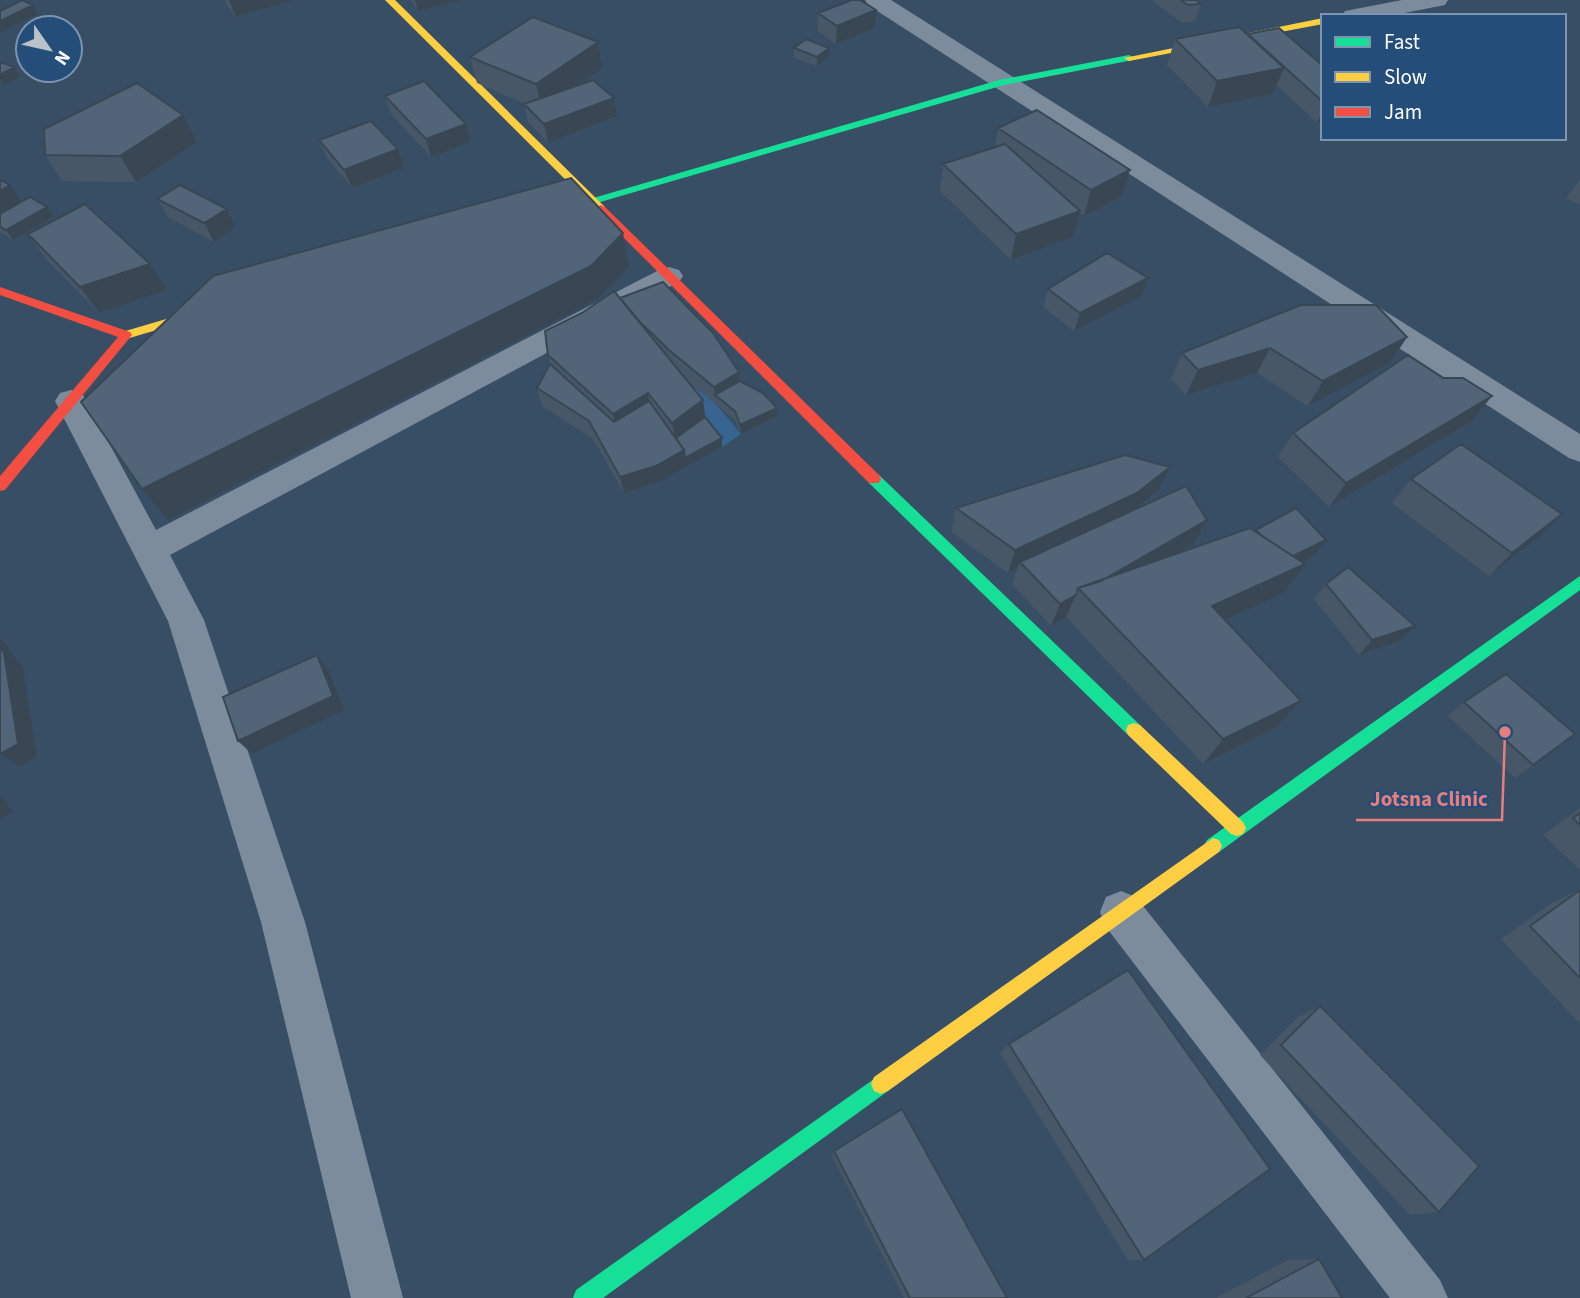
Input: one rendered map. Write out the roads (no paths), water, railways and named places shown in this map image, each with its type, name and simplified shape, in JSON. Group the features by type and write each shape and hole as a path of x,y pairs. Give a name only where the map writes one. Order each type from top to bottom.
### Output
{"street":[{"path":"390,0 962,566 1237,828"},
{"path":"876,0 1580,450"},
{"path":"1364,14 1437,0"},
{"path":"526,219 1003,82 1321,22"},
{"path":"149,550 669,276"},
{"path":"0,291 127,335"},
{"path":"0,486 127,335 233,304"},
{"path":"71,401 186,620 283,922 377,1298"},
{"path":"584,1298 1580,582"},
{"path":"1121,912 1422,1298"}],"place":[{"name":"Jotsna Clinic","path":"1505,732"}]}
